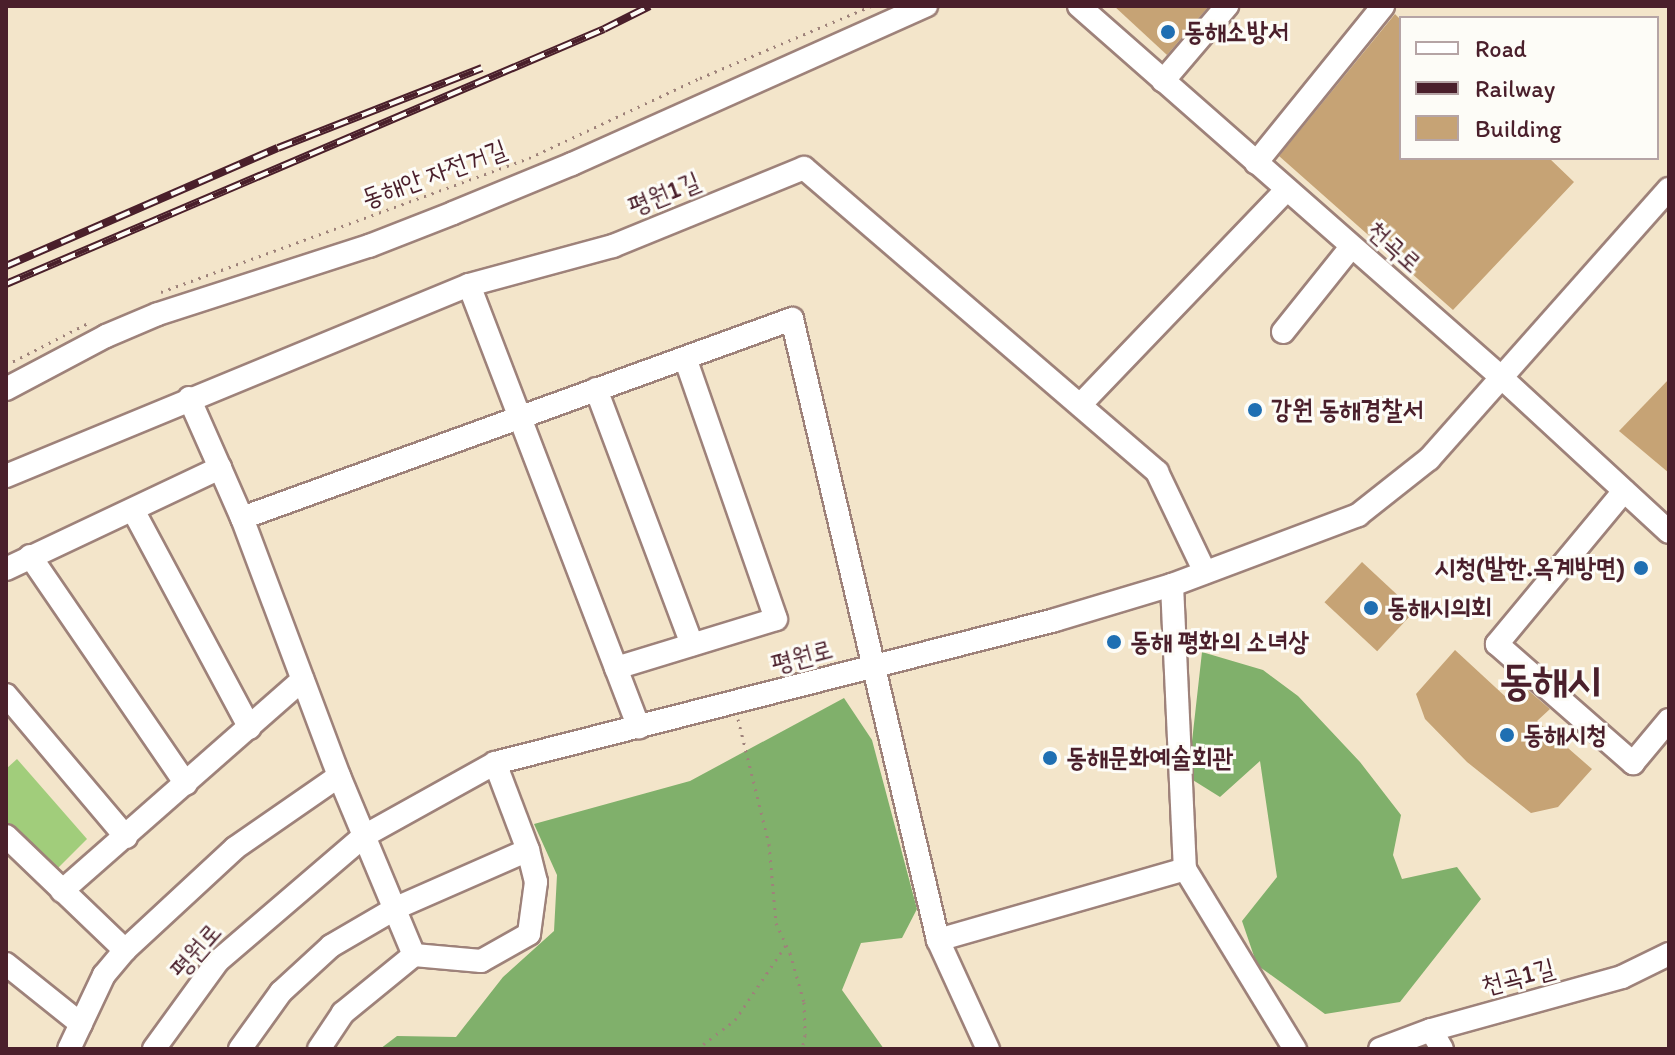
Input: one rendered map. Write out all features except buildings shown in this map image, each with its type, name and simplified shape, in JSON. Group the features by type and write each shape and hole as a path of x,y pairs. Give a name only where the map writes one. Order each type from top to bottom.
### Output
{"street":[{"path":"6,389 106,336 158,314 369,246 453,213 572,164 926,6"},
{"name":"천곡로","path":"1079,6 1502,378 1669,532"},
{"path":"1163,81 1227,6"},
{"path":"1256,163 1383,6"},
{"name":"평원1길","path":"6,476 469,285 613,246 804,168 1157,472 1205,572"},
{"name":"평원로","path":"154,1049 218,961 364,836 495,763 1055,620 1172,585 1358,515 1429,459 1669,189"},
{"path":"1081,404 1286,190"},
{"path":"1283,332 1351,247"},
{"path":"469,285 639,728"},
{"path":"242,518 792,319 938,940 988,1049"},
{"path":"616,668 776,619 685,358"},
{"path":"596,389 692,645"},
{"path":"189,398 242,518 339,776 414,955"},
{"path":"6,569 220,468"},
{"path":"1624,491 1497,644 1633,763 1669,720"},
{"path":"133,510 250,728"},
{"path":"30,556 186,784"},
{"path":"1172,585 1185,869 1295,1049"},
{"path":"62,891 302,680"},
{"path":"6,695 126,837"},
{"path":"319,1049 343,1013 414,955 481,961 529,934 536,882 528,850 495,763"},
{"path":"69,1049 104,975 125,950 235,848 339,776"},
{"path":"6,836 125,950"},
{"path":"240,1049 281,992 331,946 396,908 528,850"},
{"path":"938,940 1185,869"},
{"name":"천곡1길","path":"1380,1049 1437,1039 1622,977 1669,954"},
{"path":"6,964 81,1024"}],"path":[{"name":"동해안 자전거길","path":"152,295 529,158 700,78 871,6"},
{"path":"6,365 90,322"},
{"path":"734,704 769,844 776,923 804,1002 802,1049"},
{"path":"697,1049 735,1020 786,945"}],"green space":[{"path":"1202,652 1263,670 1298,696 1360,762 1401,815 1393,855 1402,879 1457,867 1481,899 1400,1002 1325,1014 1257,965 1242,921 1277,877 1260,761 1220,797 1188,777"},
{"path":"844,698 872,740 917,909 902,938 861,943 842,990 884,1049 380,1049 397,1036 456,1037 503,977 554,931 557,875 534,824 690,781"},
{"path":"17,759 87,839 48,878 6,836 6,769"}],"railway":[{"path":"6,284 604,29 650,6"},
{"path":"6,266 278,148 482,68"}],"place":[{"name":"동해소방서","path":"1168,32"},
{"name":"강원 동해경찰서","path":"1255,410"},
{"name":"시청(발한.옥계방면)","path":"1641,568"},
{"name":"동해시의회","path":"1371,608"},
{"name":"동해 평화의 소녀상","path":"1114,642"},
{"name":"동해시청","path":"1507,735"},
{"name":"동해문화예술회관","path":"1050,758"}],"district":[{"name":"동해시","path":"1550,680"}]}
